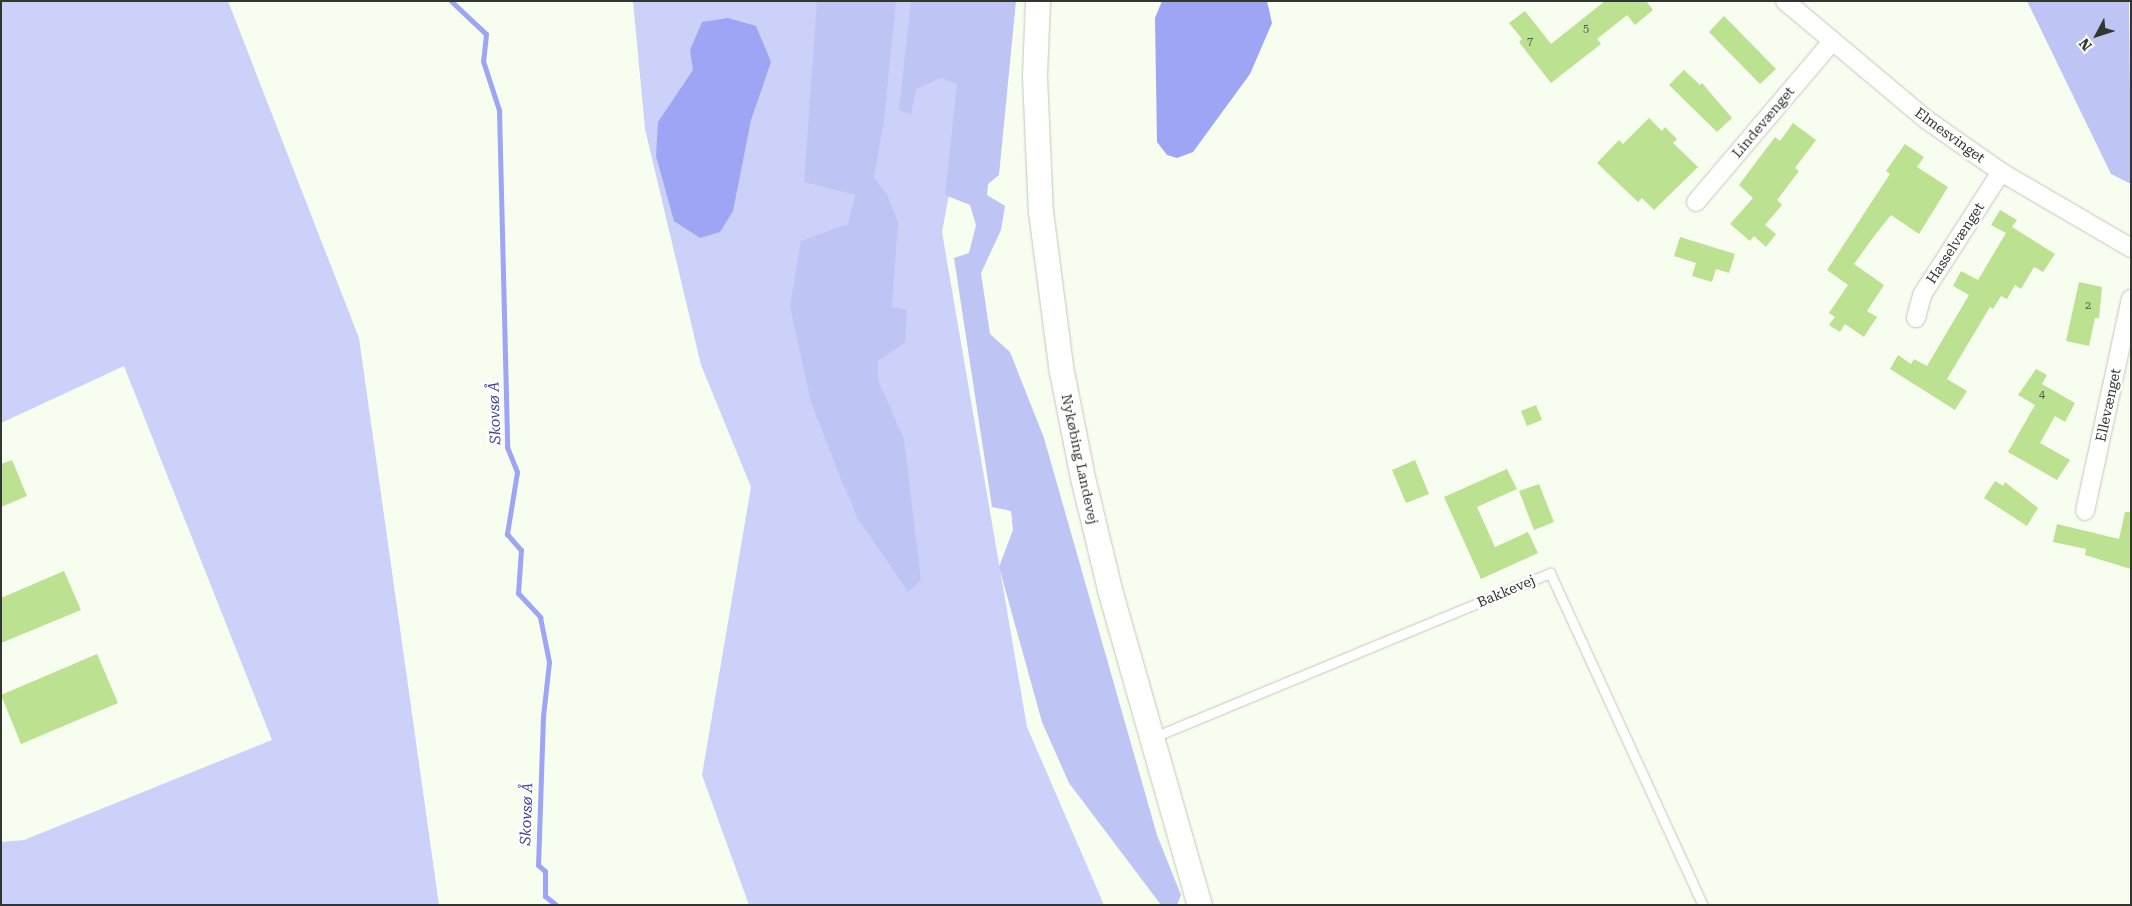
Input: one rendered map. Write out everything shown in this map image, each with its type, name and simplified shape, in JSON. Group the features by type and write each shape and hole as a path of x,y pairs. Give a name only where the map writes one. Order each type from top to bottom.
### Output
{"main road":[{"name":"Nykøbing Landevej","path":"1038,1 1035,77 1041,212 1061,367 1087,497 1152,738 1200,905"}],"street":[{"name":"Elmesvinget","path":"1784,1 1831,43 1927,120 2001,172 2131,248"},
{"name":"Lindevænget","path":"1696,202 1831,43"},
{"name":"Hasselvænget","path":"1916,318 1922,295 2001,172"},
{"name":"Ellevænget","path":"2085,511 2131,299"}],"lane":[{"name":"Bakkevej","path":"1152,738 1550,573 1704,905"}],"shaded area":[{"path":"1,1 228,1 359,338 439,905 1,905 1,842 24,840 272,740 124,366 1,423"},
{"path":"633,1 985,1 942,232 1027,727 1104,905 749,905 702,775 751,487 701,365 645,129"},
{"path":"817,1 896,1 884,120 874,178 887,194 898,223 892,307 907,310 905,343 878,361 878,380 904,439 921,580 908,592 858,519 840,477 811,402 790,307 801,241 848,224 855,195 804,182"},
{"path":"911,1 1016,1 999,175 988,184 987,195 1005,206 1001,230 981,273 990,334 1010,352 1044,438 1157,835 1181,895 1177,905 1161,905 1069,783 1042,722 999,567 1013,530 1011,511 992,507 954,258 969,253 976,225 970,205 945,195 957,84 941,78 916,89 911,114 899,110"},
{"path":"2027,1 2129,1 2131,184 2111,174"}],"water":[{"path":"1162,1 1267,1 1272,23 1250,74 1193,152 1177,158 1167,155 1157,142 1155,18"},
{"path":"728,18 756,26 771,62 751,120 733,211 720,232 700,238 674,221 656,156 658,122 693,70 690,50 702,22"}],"building":[{"path":"1605,1 1646,1 1653,10 1635,25 1627,15 1597,39 1601,44 1551,83 1519,42 1522,39 1509,23 1525,11 1551,44"},
{"path":"1724,16 1776,69 1760,84 1709,32"},
{"path":"1684,70 1700,85 1702,83 1732,118 1717,132 1669,85"},
{"path":"1649,118 1662,131 1665,127 1677,139 1673,143 1698,167 1654,210 1642,198 1638,202 1597,163 1619,140 1623,144"},
{"path":"1793,123 1816,140 1795,168 1799,171 1777,200 1782,205 1765,225 1776,234 1766,247 1754,236 1750,241 1730,224 1753,198 1739,185 1775,137 1780,141"},
{"path":"1905,144 1924,157 1917,167 1948,187 1919,234 1891,215 1875,235 1854,264 1884,285 1867,311 1877,317 1864,337 1845,324 1840,332 1829,325 1835,317 1829,313 1848,285 1827,270 1890,174 1886,171"},
{"path":"2000,210 2017,220 2012,227 2055,254 2043,272 2034,267 2021,289 2015,285 2007,299 2001,296 1993,309 1990,307 1947,379 1967,391 1955,410 1890,369 1898,355 1911,364 1914,359 1927,366 1969,295 1953,286 1961,271 1978,280 2006,233 1991,225"},
{"path":"1680,237 1735,254 1729,273 1716,269 1712,282 1692,276 1696,263 1674,256"},
{"path":"2079,282 2102,287 2099,318 2095,318 2089,346 2066,341"},
{"path":"2036,369 2047,375 2042,384 2075,403 2065,422 2055,416 2040,443 2070,460 2057,480 2008,452 2035,405 2018,395"},
{"path":"1536,405 1542,420 1527,426 1521,411"},
{"path":"12,460 27,496 1,507 1,464"},
{"path":"1415,460 1429,494 1406,503 1392,470"},
{"path":"1507,469 1517,489 1477,507 1495,547 1528,532 1538,553 1481,579 1444,497"},
{"path":"1995,481 2003,486 2005,482 2038,508 2027,526 1984,498"},
{"path":"1539,484 1554,522 1534,530 1519,491"},
{"path":"2125,512 2131,512 2131,569 2085,555 2086,549 2053,542 2057,524 2119,539"},
{"path":"64,571 81,610 1,643 1,598"},
{"path":"97,654 118,703 21,744 1,695"}],"waterway":[{"name":"Skovsø Å","path":"451,1 486,34 483,61 499,110 507,447 517,472 507,534 521,550 518,593 540,617 549,662 543,716 538,865 545,871 545,896 556,905"}]}
